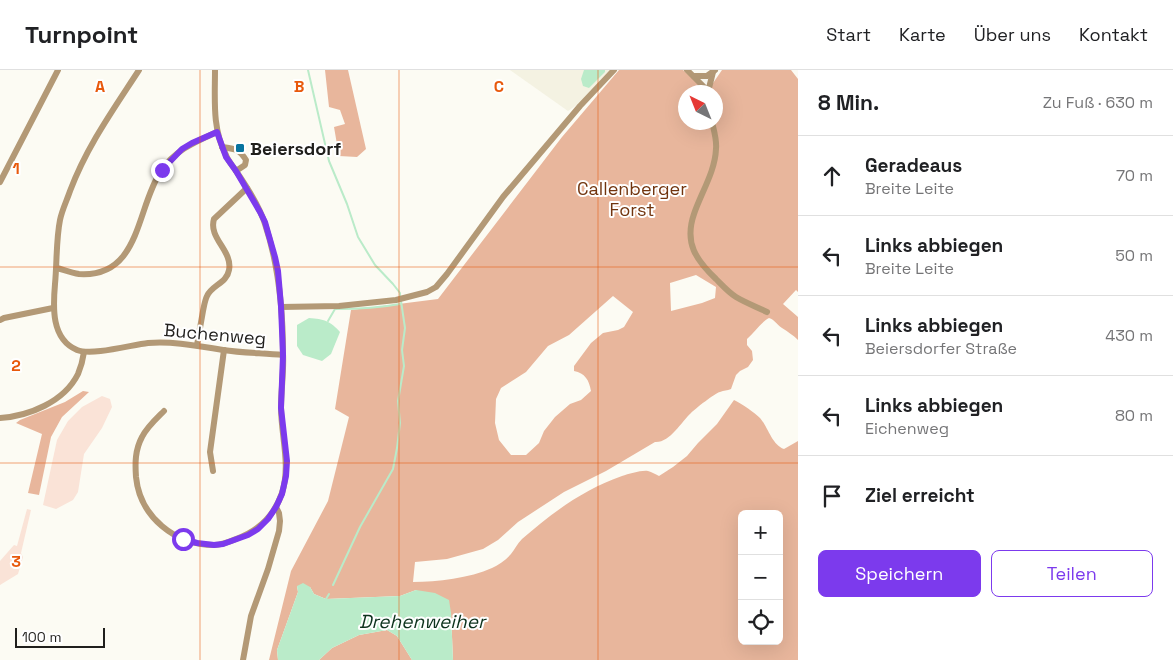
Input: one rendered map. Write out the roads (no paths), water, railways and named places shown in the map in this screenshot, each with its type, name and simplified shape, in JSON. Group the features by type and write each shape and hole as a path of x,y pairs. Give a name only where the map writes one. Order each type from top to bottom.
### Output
{"street":[{"path":"0,182 58,70"},
{"path":"0,418 25,414 55,399 74,382 79,372 84,352 71,347 63,339 56,327 53,308 60,219 74,180 90,146 139,70"},
{"path":"164,411 142,435 135,465 137,484 148,513 163,527 183,539 197,543 223,544 248,535 258,529 268,519 282,494 287,461 281,408 283,355 278,271 260,212 247,188 226,157 217,132 215,70"},
{"path":"281,306 339,306 396,300 427,292 436,287 503,197 580,106 614,70"},
{"path":"687,70 702,85"},
{"path":"694,76 706,76 714,71"},
{"path":"710,85 714,71"},
{"path":"714,130 716,141 714,164 693,216 690,229 691,242 695,254 703,266 726,289 767,312"},
{"path":"57,268 77,274 89,274 114,266 124,256 134,240 151,187 162,170 182,149 217,132"},
{"path":"222,147 238,150 246,160 245,164 236,171"},
{"path":"197,345 206,296 225,279 230,267 214,232 214,219 247,188"},
{"path":"0,320 53,308"},
{"name":"Buchenweg","path":"84,352 169,342 224,350 283,355"},
{"path":"214,471 210,452 224,350"},
{"path":"243,660 252,616 279,531 279,513 276,507"}],"water":[{"path":"584,70 605,70 605,72 589,88 583,86 581,79"},
{"path":"309,318 326,321 340,332 331,354 322,361 303,355 297,346 297,325"},
{"name":"Drehenweiher","path":"303,583 310,587 314,594 326,599 400,596 416,590 435,593 449,600 453,660 412,660 397,636 387,630 359,635 332,648 319,660 278,660 277,650 298,592 297,586"}],"waterway":[{"path":"308,70 329,161 358,237 375,265 400,293 400,297"},
{"path":"333,585 360,527 393,469 400,423 398,401 404,366 402,350 405,328 401,301"},
{"path":"328,321 335,309 368,308 400,304"},
{"path":"326,599 329,594"}],"place":[{"name":"Beiersdorf","path":"240,148"}],"park label":[{"name":"Callenberger Forst","path":"632,198"}]}
